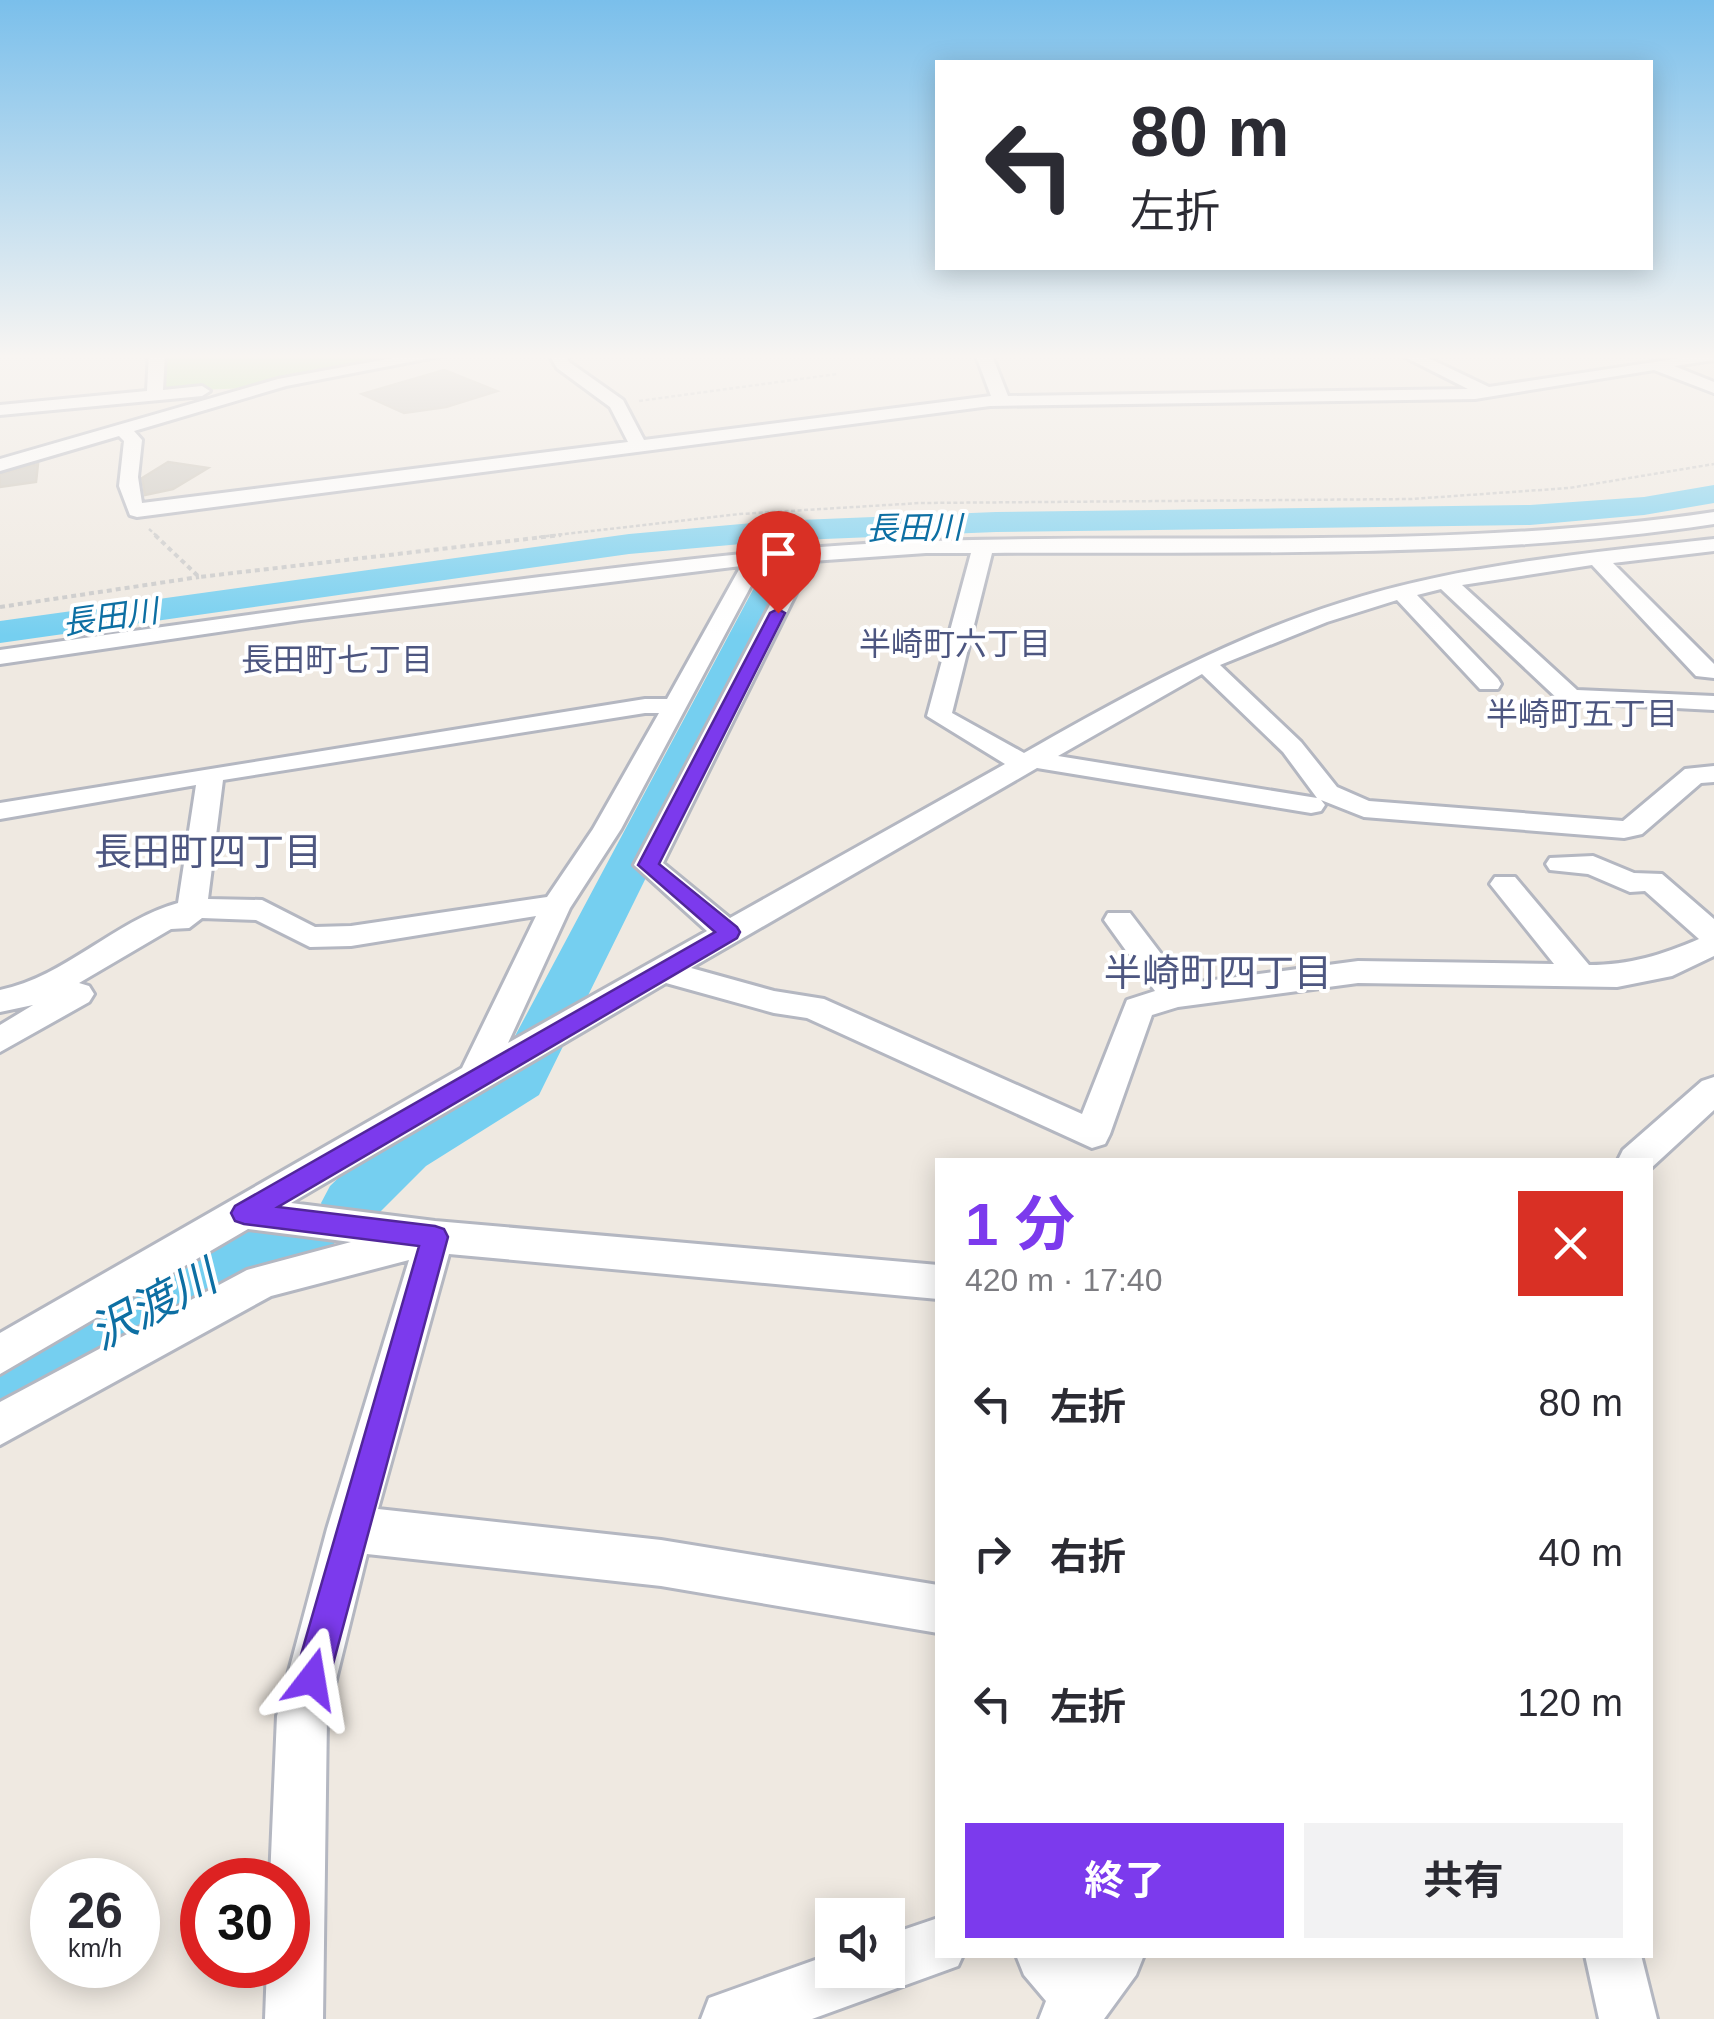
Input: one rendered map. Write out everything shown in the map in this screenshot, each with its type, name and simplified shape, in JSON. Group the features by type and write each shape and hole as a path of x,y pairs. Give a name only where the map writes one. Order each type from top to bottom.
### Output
{"street":[{"path":"0,466 62,447"},
{"path":"132,447 128,487 131,504 138,512 630,447"},
{"path":"0,657 479,590 802,555 982,546 1405,544 1614,533 1714,518"},
{"path":"982,546 939,716 1030,762 1311,806"},
{"path":"0,1355 516,1053 1205,664 1293,626 1446,582 1596,558 1707,553"},
{"path":"729,932 648,865 802,566 802,555"},
{"path":"1596,558 1704,671 1714,671"},
{"path":"475,1077 555,908 607,829 751,570 753,559"},
{"path":"1446,582 1570,697 1714,704"},
{"path":"1402,592 1489,684"},
{"path":"1205,664 1292,747 1327,793 1364,809 1624,830 1632,828 1694,775 1714,774"},
{"path":"0,812 211,774 644,706 674,706"},
{"path":"0,1040 92,986 192,910 211,774"},
{"path":"1560,864 1593,864 1630,883 1652,881 1714,936"},
{"path":"1505,884 1580,975"},
{"path":"0,1001 39,993 111,948 178,913 192,910 262,910 310,937 351,936 537,906 555,908"},
{"path":"1119,920 1176,996"},
{"path":"663,971 774,1002 814,1007 1092,1134 1138,1008 1176,996 1358,972 1617,976 1661,968 1714,944"},
{"path":"1638,1158 1714,1090"},
{"path":"244,1213 435,1237 935,1282"},
{"path":"0,1425 261,1282 435,1237"},
{"path":"294,2019 302,1716 350,1529 435,1237"},
{"path":"350,1529 661,1562 935,1608"},
{"path":"905,1957 935,1947"},
{"path":"1048,1958 1089,1991"},
{"path":"1614,1958 1628,2019"},
{"path":"730,2019 818,1988"}],"path":[{"path":"0,607 199,577 740,514 920,503 1411,499 1569,488 1714,464"},
{"path":"138,512 146,526 199,577"}],"building":[{"path":"168,462 208,468 173,489 145,495 142,478"},
{"path":"38,464 36,482 0,487 0,474"}],"waterway":[{"name":"長田川","path":"0,632 629,544 775,531 996,522 1530,515 1644,506 1714,494"},
{"name":"沢渡川","path":"351,1203 405,1150 519,1080 781,569 780,562"},
{"name":"沢渡川","path":"0,1390 192,1279 310,1230"}],"district":[{"name":"半崎町六丁目","path":"955,644"},
{"name":"長田町七丁目","path":"337,660"},
{"name":"半崎町五丁目","path":"1582,714"},
{"name":"長田町四丁目","path":"208,852"},
{"name":"半崎町四丁目","path":"1218,973"}],"route":[{"path":"312,1679 350,1529 435,1237 244,1213 729,932 648,865 778,613"}]}
